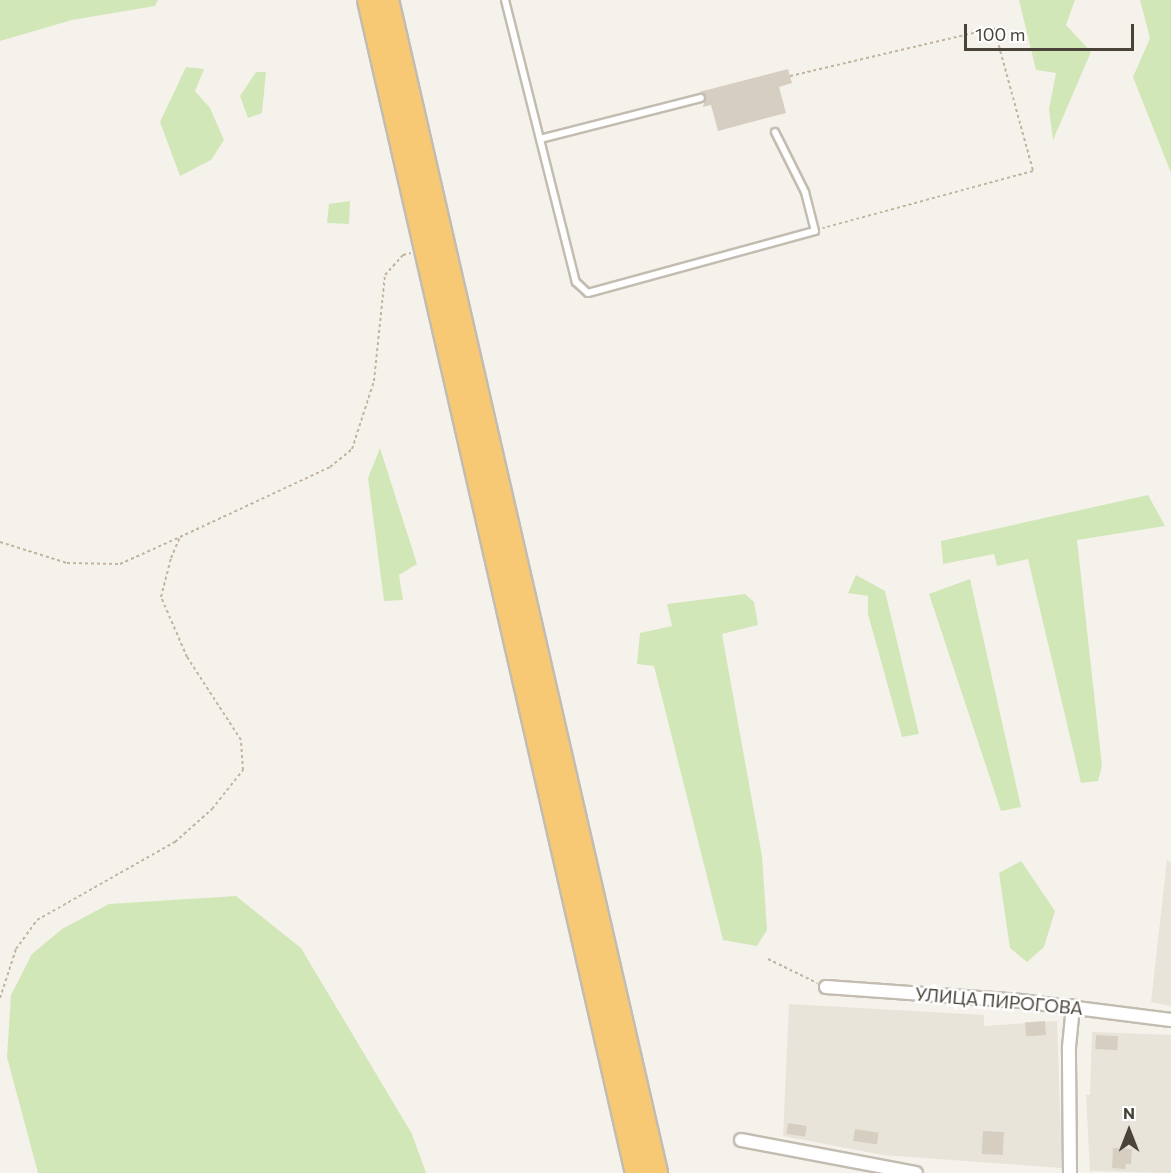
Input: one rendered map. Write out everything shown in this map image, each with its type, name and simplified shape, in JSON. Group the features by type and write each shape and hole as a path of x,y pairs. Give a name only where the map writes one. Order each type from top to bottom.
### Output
{"highway":[{"path":"369,0 637,1173"},
{"path":"387,0 656,1173"}],"street":[{"name":"УЛИЦА ПИРОГОВА","path":"826,987 1073,1006 1171,1020"},
{"path":"1070,1173 1069,1047 1073,1006"},
{"path":"741,1140 915,1173"}],"lane":[{"path":"505,0 576,282 588,293 814,231 801,183 775,132"},
{"path":"540,139 701,99"}],"path":[{"path":"790,76 994,28 1034,171 814,231"},
{"path":"0,542 67,563 120,564 330,467 352,448 374,381 385,275 403,255 427,251"},
{"path":"0,998 16,949 37,920 175,842 212,809 243,770 242,740 187,657 161,597 180,537"},
{"path":"768,959 826,987"}],"shaded area":[{"path":"1167,860 1171,863 1171,1006 1151,1002"},
{"path":"789,1004 984,1015 984,1026 1057,1021 1062,1168 883,1155 783,1136"},
{"path":"1092,1032 1171,1035 1171,1173 1090,1171 1086,1095 1090,1095"}],"green space":[{"path":"0,0 158,0 155,6 72,20 0,41"},
{"path":"1019,0 1075,0 1066,25 1091,52 1053,140 1049,109 1056,73 1036,70"},
{"path":"1140,0 1171,0 1171,173 1133,77 1150,38"},
{"path":"186,67 204,69 195,91 210,108 224,140 211,160 180,176 160,122"},
{"path":"256,72 266,72 262,113 248,118 240,96"},
{"path":"350,201 349,224 327,223 329,204"},
{"path":"380,448 417,564 399,575 403,600 384,601 368,478"},
{"path":"1148,495 1165,526 1077,540 1102,766 1098,781 1081,783 1028,559 997,566 994,554 943,564 941,541"},
{"path":"856,575 885,591 919,734 902,737 868,614 868,596 848,593"},
{"path":"970,579 1021,807 1001,811 929,594"},
{"path":"745,594 754,602 758,625 722,634 762,856 767,930 757,946 723,940 654,666 637,664 640,633 672,626 667,604"},
{"path":"1021,861 1055,911 1044,947 1027,962 1010,948 999,873"},
{"path":"236,896 301,948 412,1134 426,1173 38,1173 7,1057 11,995 32,954 62,929 109,904"}],"building":[{"path":"788,69 792,83 779,87 786,113 718,131 711,105 703,107 706,96 699,92"},
{"path":"1045,1021 1046,1035 1026,1036 1025,1022"},
{"path":"1096,1035 1118,1036 1117,1050 1095,1049"},
{"path":"788,1123 807,1126 805,1137 786,1134"},
{"path":"855,1129 879,1133 877,1145 853,1141"},
{"path":"983,1131 1004,1132 1003,1155 982,1154"},
{"path":"1113,1148 1132,1149 1131,1164 1126,1164 1125,1169 1112,1168"}]}
